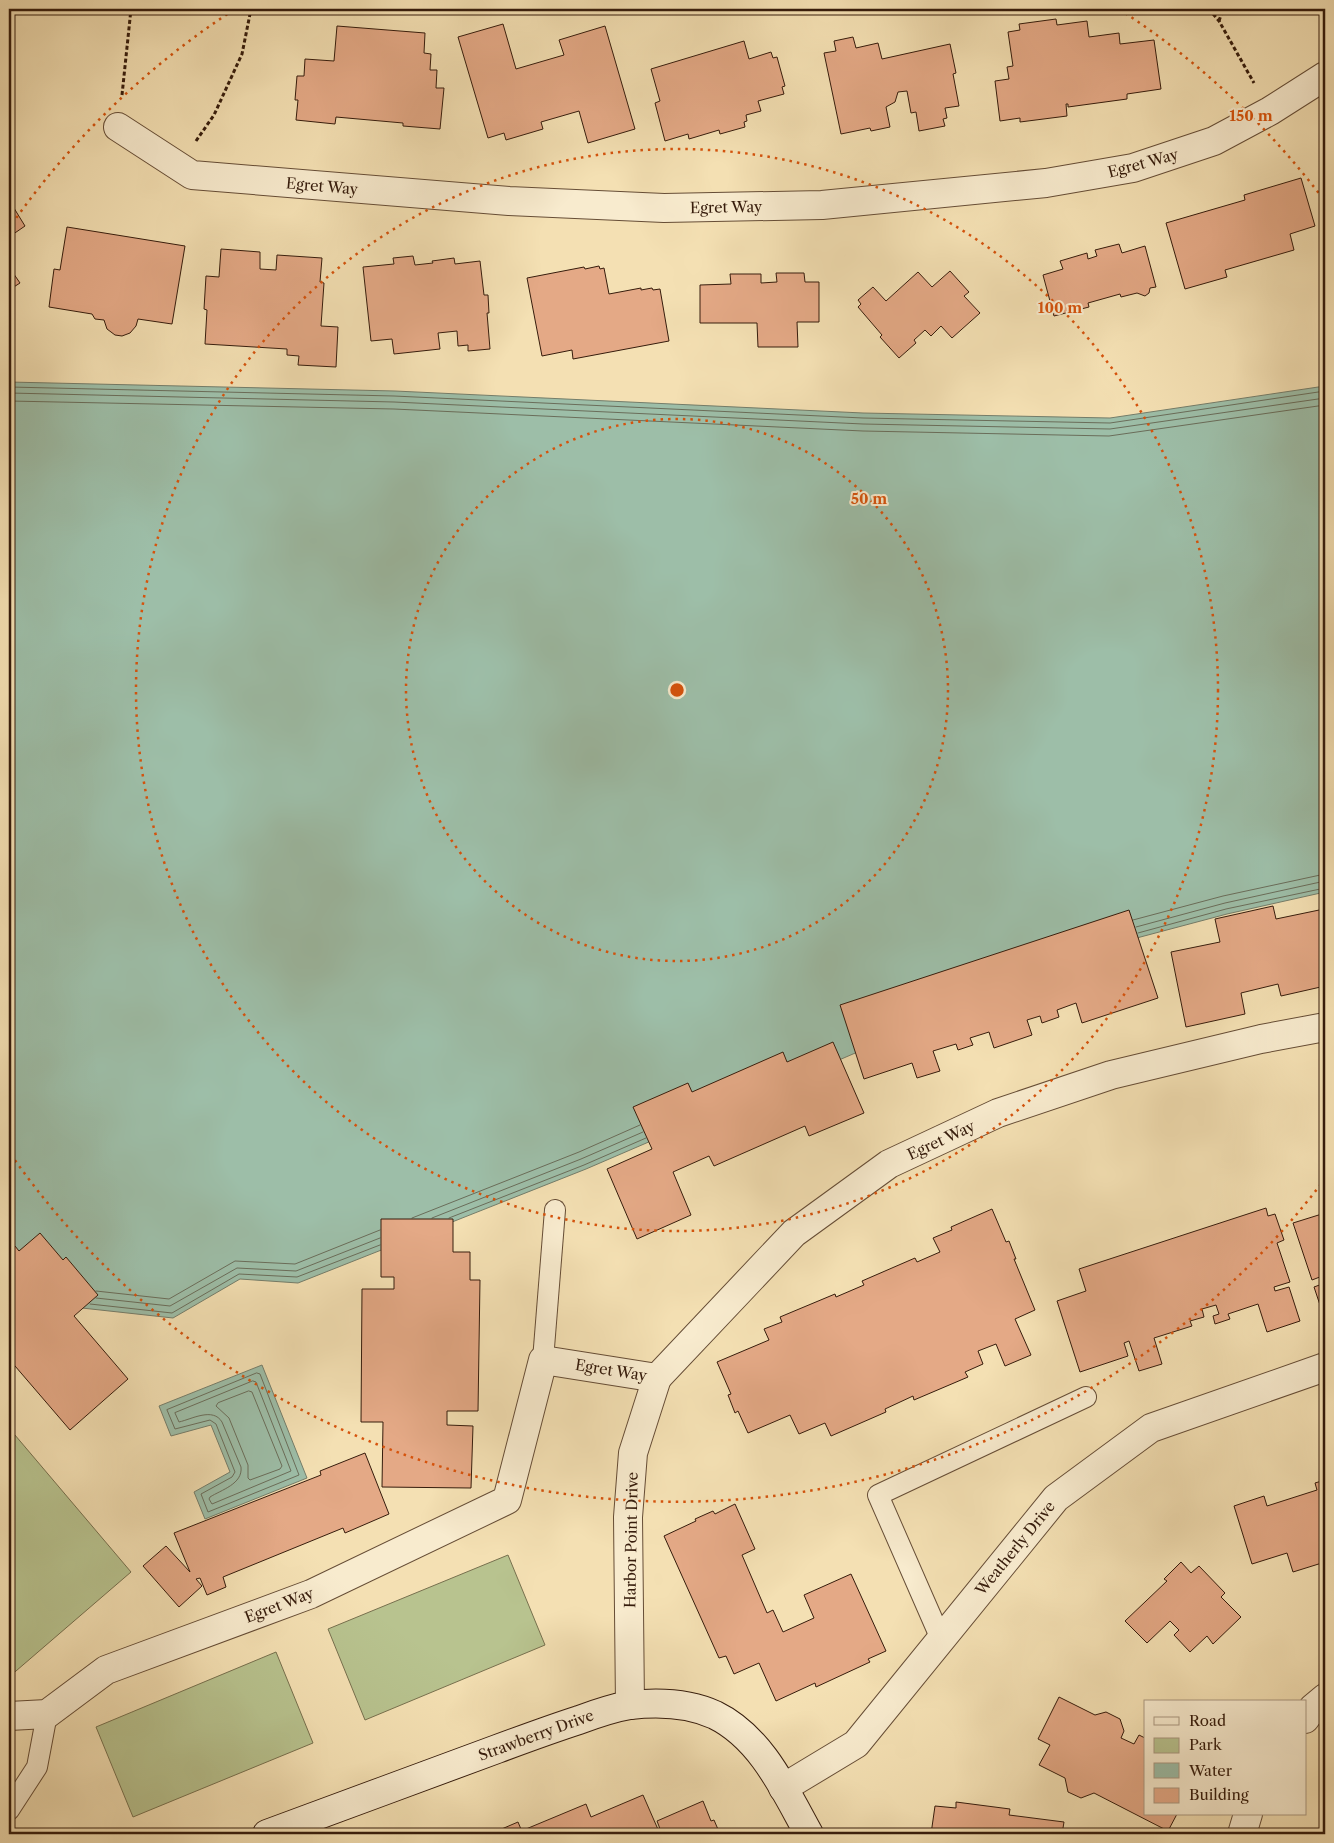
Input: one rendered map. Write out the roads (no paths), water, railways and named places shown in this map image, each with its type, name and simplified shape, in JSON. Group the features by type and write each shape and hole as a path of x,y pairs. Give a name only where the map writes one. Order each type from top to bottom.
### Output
{"street":[{"name":"Egret Way","path":"118,127 192,175 509,201 664,208 822,205 1046,183 1133,168 1214,141 1270,110 1325,76"},
{"name":"Egret Way","path":"47,1714 106,1670 311,1594 507,1500 543,1360 656,1378 794,1233 889,1164 998,1113 1111,1075 1261,1038 1325,1026"},
{"name":"Weatherly Drive","path":"783,1788 856,1744 1056,1498 1151,1428 1325,1367"},
{"name":"Harbor Point Drive","path":"630,1705 628,1517 632,1462 633,1453 656,1378"},
{"path":"1306,1718 1313,1708 1325,1698"},
{"name":"Strawberry Drive","path":"267,1834 604,1711 630,1705 663,1704 688,1706 714,1715 740,1730 762,1754 809,1834"},
{"path":"9,1716 47,1714"},
{"path":"1242,1834 1247,1816"}],"lane":[{"path":"543,1360 555,1210"},
{"path":"940,1639 878,1495 1086,1397"},
{"path":"9,1810 36,1767 47,1714"}],"water":[{"path":"9,382 395,391 863,413 1110,418 1325,386 1325,892 1227,914 1099,948 586,1169 298,1283 240,1279 173,1318 9,1300"},
{"path":"262,1365 307,1478 205,1519 194,1492 230,1472 211,1425 171,1436 159,1406"}]}
